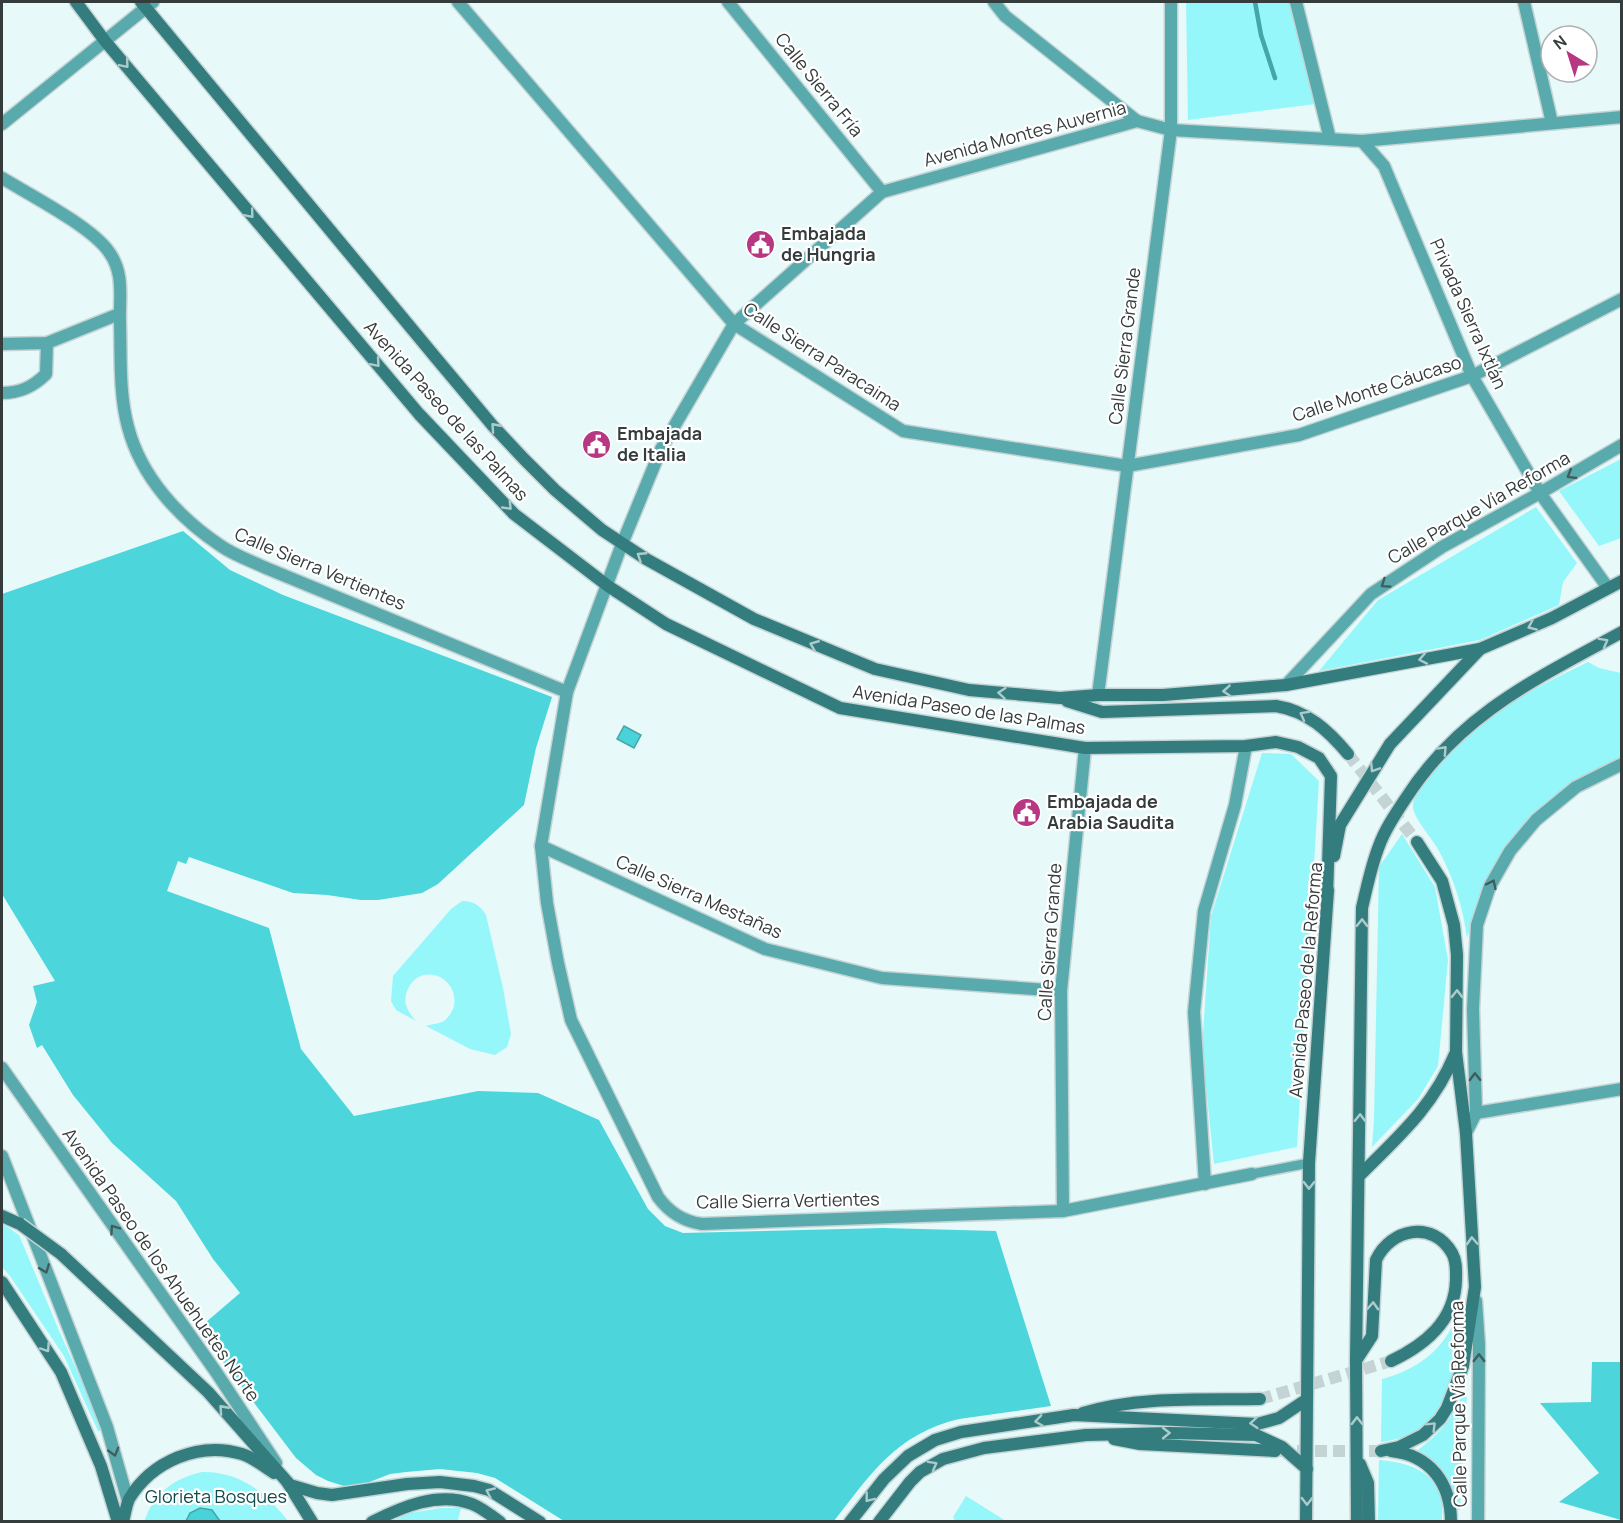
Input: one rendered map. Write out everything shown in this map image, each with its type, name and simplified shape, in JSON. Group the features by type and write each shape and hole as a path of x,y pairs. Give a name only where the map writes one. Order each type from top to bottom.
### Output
{"main road":[{"name":"Avenida Paseo de las Palmas","path":"76,2 105,41 419,414 514,514 608,586 666,624 840,708 1084,748 1246,746 1276,742 1298,747 1319,758 1331,776 1327,896"},
{"name":"Avenida Paseo de las Palmas","path":"147,3 493,426 555,490 622,544 701,591 754,619 875,669 969,690 1060,699 1098,695 1164,695 1286,685 1480,649"},
{"name":"Avenida Paseo de la Reforma","path":"1306,1521 1309,1163 1327,896 1340,825 1390,744 1480,649 1552,618 1622,581"},
{"path":"1357,1521 1356,1359 1362,908 1370,873 1380,843 1395,815 1425,770 1458,734 1497,703 1622,632"},
{"path":"1060,699 1102,712 1276,706 1290,708 1321,725 1348,754"},
{"path":"1417,842 1442,881 1454,926 1457,955 1456,1052 1466,1133 1475,1287 1463,1366 1447,1408 1440,1419 1423,1435 1399,1447 1381,1451 1405,1453 1436,1473 1448,1494 1451,1521"},
{"path":"1359,1176 1427,1106 1456,1052"},
{"path":"2,1216 20,1224 61,1254 208,1392 290,1485 312,1521"},
{"path":"1356,1359 1372,1336 1376,1260 1380,1252 1385,1245 1400,1235 1426,1233 1442,1241 1456,1262 1455,1294 1452,1305 1447,1316 1430,1337 1419,1346 1391,1361"},
{"path":"2,1282 61,1372 101,1466 118,1521"},
{"path":"850,1521 895,1467 922,1446 961,1432 1074,1416 1136,1401 1260,1398"},
{"path":"1074,1416 1257,1424 1269,1422 1289,1413 1306,1400"},
{"path":"879,1521 920,1472 943,1459 984,1448 1086,1434 1171,1432 1256,1436 1282,1447 1307,1469"},
{"path":"1086,1434 1140,1444 1275,1451"},
{"path":"123,1521 128,1501 142,1481 163,1465 186,1455 209,1450 230,1451 254,1459 290,1485 303,1490 332,1495 407,1484 440,1482 474,1486 489,1490 540,1521"},
{"path":"1357,1456 1368,1484 1369,1521"},
{"path":"372,1521 405,1507 439,1499 472,1504 500,1521"}],"street":[{"name":"Calle Sierra Paracaima","path":"458,2 734,324 903,431 1127,466"},
{"name":"Calle Sierra Fría","path":"728,2 882,192"},
{"path":"994,2 1005,15 1137,121"},
{"name":"Calle Sierra Grande","path":"1098,695 1171,130 1171,2"},
{"path":"1296,2 1330,139"},
{"path":"1524,2 1552,123"},
{"path":"2,124 105,41 147,3"},
{"name":"Avenida Montes Auvernia","path":"608,586 622,544 661,449 734,324 882,192 1137,121 1171,130 1362,141 1622,117"},
{"name":"Privada Sierra Ixtlán","path":"1362,141 1384,166 1472,376 1540,493 1608,588"},
{"name":"Calle Sierra Vertientes","path":"2,178 90,232 109,252 118,271 121,289 119,314 123,395 128,427 138,454 157,487 186,520 223,548 266,568 567,692"},
{"name":"Calle Monte Cáucaso","path":"1127,466 1299,435 1472,376 1622,299"},
{"path":"2,344 47,343 119,314"},
{"path":"2,393 11,393 34,386 46,374 47,343"},
{"name":"Calle Parque Vía Reforma","path":"1286,685 1371,594 1442,547 1622,445"},
{"name":"Calle Sierra Vertientes","path":"608,586 567,692 541,846 547,903 571,1020 658,1197 672,1213 691,1222 702,1224 1063,1211 1309,1163"},
{"path":"1204,1184 1195,1000 1204,911 1234,805 1246,746"},
{"name":"Calle Sierra Grande","path":"1063,1211 1061,991 1084,748"},
{"path":"1466,1133 1476,1113 1473,1009 1477,925 1490,886 1510,851 1543,814 1576,787 1622,764"},
{"name":"Calle Sierra Mestañas","path":"541,846 765,949 882,978 1061,991"},
{"name":"Avenida Paseo de los Ahuehuetes Norte","path":"2,1068 216,1372 290,1485"},
{"path":"1476,1113 1622,1089"},
{"path":"2,1156 107,1427 128,1501"},
{"name":"Calle Parque Vía Reforma","path":"1475,1287 1479,1344 1478,1521"}],"green space":[{"path":"1186,2 1291,2 1316,104 1188,120"},
{"path":"1621,459 1621,538 1599,546 1559,491"},
{"path":"1536,507 1577,563 1563,582 1559,605 1480,640 1319,671 1378,600"},
{"path":"1588,662 1599,668 1621,673 1621,758 1573,783 1532,817 1485,884 1467,938 1460,904 1449,872 1439,851 1414,812 1415,797 1440,763 1477,727 1541,685"},
{"path":"1262,753 1291,754 1319,781 1297,1147 1214,1164 1202,1048 1211,916"},
{"path":"1402,834 1435,887 1448,960 1438,1066 1418,1099 1372,1147 1379,867"},
{"path":"462,901 476,904 486,915 503,988 511,1034 507,1047 495,1055 470,1049 426,1026 444,1021 454,1006 451,987 445,980 437,976 421,976 408,989 405,998 406,1006 416,1021 396,1010 391,1001 393,976 451,909"},
{"path":"2,1223 19,1235 104,1431 98,1431 64,1356 2,1267"},
{"path":"1459,1308 1464,1311 1464,1326 1459,1359 1455,1375 1441,1405 1421,1428 1402,1438 1381,1442 1382,1379 1409,1369 1431,1354 1448,1334"},
{"path":"1463,1390 1467,1394 1460,1510 1458,1510 1449,1483 1433,1462 1418,1450 1445,1424 1456,1409"},
{"path":"1379,1460 1407,1465 1431,1480 1441,1497 1442,1521 1378,1521"},
{"name":"Glorieta Bosques","path":"202,1472 228,1475 251,1486 271,1501 288,1521 144,1522 159,1495 182,1478"},
{"path":"966,1496 1006,1521 955,1521 953,1517"},
{"path":"441,1508 461,1508 458,1520 462,1521 393,1521 410,1513"}],"shaded area":[{"path":"183,531 230,570 283,595 552,697 536,748 524,805 438,884 422,893 378,900 361,900 293,893 189,857 186,864 178,861 167,891 269,928 301,1049 354,1116 478,1091 538,1093 599,1120 648,1209 665,1226 683,1233 884,1228 996,1231 1051,1406 959,1419 918,1435 902,1445 873,1472 834,1521 564,1521 495,1478 477,1473 440,1469 406,1472 390,1474 362,1485 347,1487 316,1475 296,1458 198,1329 240,1293 213,1259 176,1201 112,1143 73,1095 42,1045 37,1048 29,1025 37,1002 33,986 55,981 2,894 2,594"},
{"path":"624,726 641,735 634,748 617,739"},
{"path":"1592,1362 1621,1362 1621,1520 1559,1502 1599,1473 1540,1403 1591,1402"},
{"path":"200,1508 212,1510 220,1521 186,1521 190,1513"}],"waterway":[{"path":"1255,2 1261,35 1275,78"}],"tunnel":[{"path":"1348,754 1417,842"},
{"path":"1260,1399 1391,1361"},
{"path":"1279,1451 1381,1451"}],"place":[{"name":"Embajada de Hungria","path":"760,244"},
{"name":"Embajada de Italia","path":"596,444"},
{"name":"Embajada de Arabia Saudita","path":"1026,812"}]}
